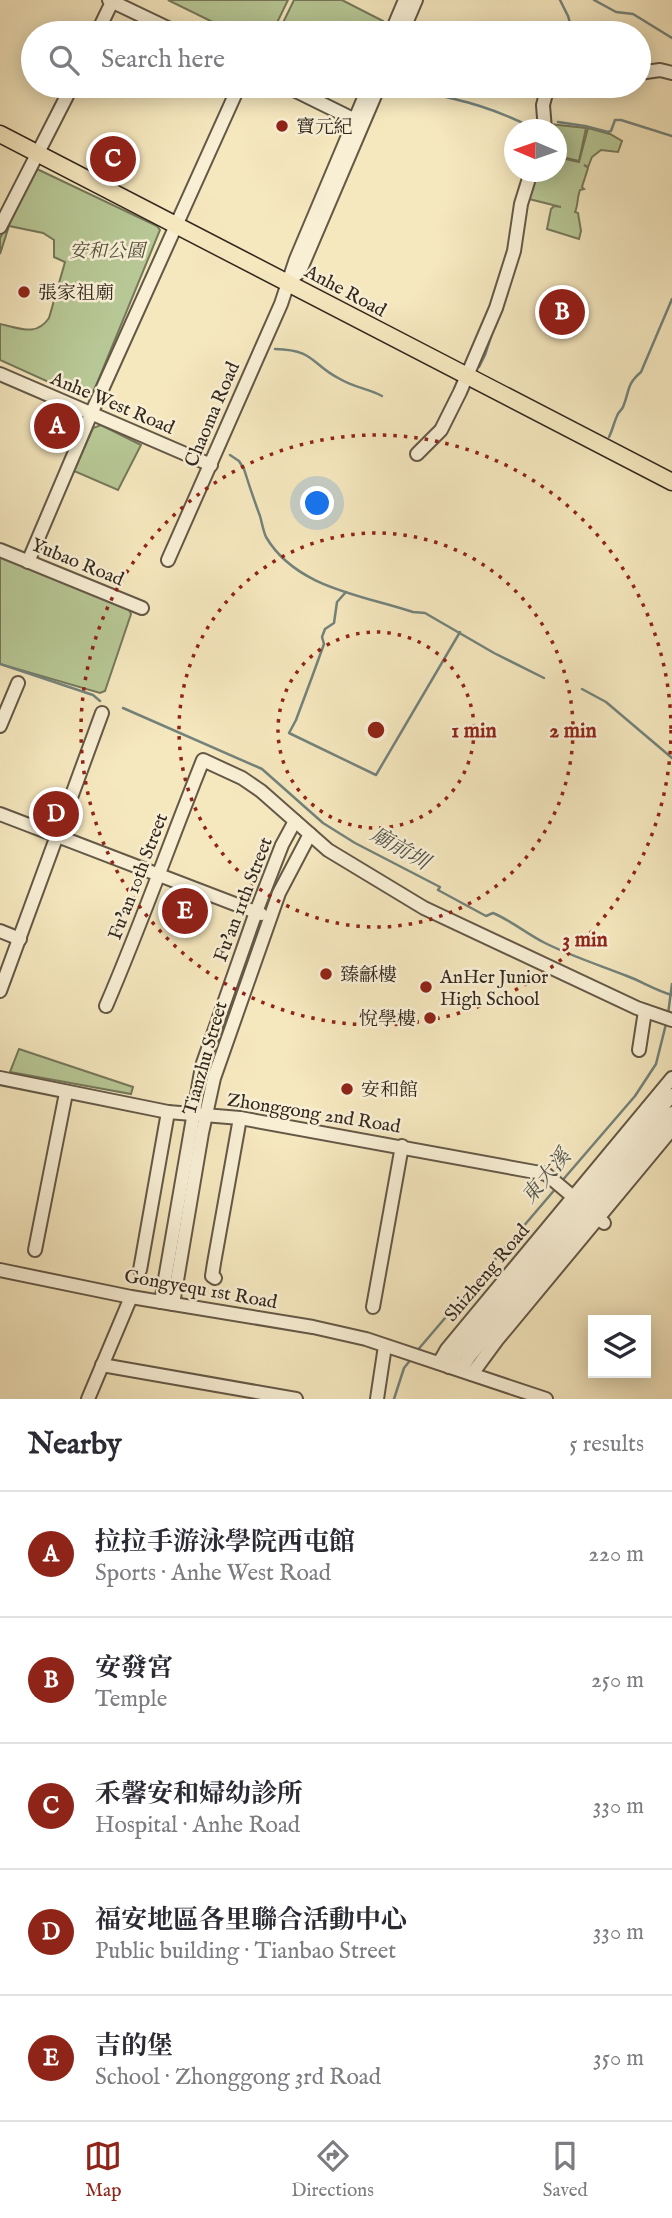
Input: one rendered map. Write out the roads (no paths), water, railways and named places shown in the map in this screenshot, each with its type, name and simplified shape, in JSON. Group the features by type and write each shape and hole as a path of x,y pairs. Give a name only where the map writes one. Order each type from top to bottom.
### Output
{"main road":[{"name":"Anhe Road","path":"0,134 672,482"}],"street":[{"path":"396,21 405,0"},
{"path":"407,21 416,0"},
{"path":"102,21 111,1 153,21"},
{"path":"651,71 672,73"},
{"path":"0,227 66,98"},
{"path":"28,562 91,414 234,98"},
{"path":"310,98 355,120"},
{"name":"Chaoma Road","path":"168,561 289,283 296,259 364,98"},
{"name":"Chaoma Road","path":"289,283 300,271 374,98"},
{"path":"544,119 545,98"},
{"path":"417,454 441,430 496,308 514,251 521,204 528,182"},
{"name":"Anhe West Road","path":"0,374 211,465"},
{"name":"Yubao Road","path":"0,550 142,608"},
{"path":"0,726 18,683"},
{"path":"0,991 102,713"},
{"name":"Fu’an 10th Street","path":"106,1006 203,760 242,778 295,821"},
{"path":"0,814 270,918"},
{"path":"295,821 328,850 424,908 649,1013 672,1020"},
{"name":"Fu’an 11th Street","path":"193,1113 202,1066 256,912 282,845 295,821"},
{"name":"Tianzhu Street","path":"167,1303 214,1078 279,893 310,834"},
{"path":"0,931 20,939"},
{"path":"639,1050 649,1013"},
{"name":"Zhonggong 2nd Road","path":"0,1078 168,1112 240,1118 546,1174 590,1211"},
{"name":"Shizheng Road","path":"590,1211 672,1078"},
{"path":"35,1250 66,1093"},
{"name":"Shizheng Road","path":"450,1367 498,1339 672,1095"},
{"path":"140,1270 168,1112"},
{"name":"Tianzhu Street","path":"167,1303 193,1113"},
{"name":"Shizheng Road","path":"590,1211 672,1113"},
{"path":"215,1278 212,1276 214,1263 240,1118"},
{"name":"Shizheng Road","path":"450,1367 457,1354 590,1211 672,1129"},
{"path":"373,1307 402,1146"},
{"name":"Gongyequ 1st Road","path":"0,1270 131,1297 313,1327 366,1339 450,1367"},
{"path":"88,1399 131,1297"},
{"path":"377,1399 390,1347"},
{"path":"102,1365 296,1399"},
{"path":"450,1367 546,1399"}],"waterway":[{"path":"560,0 569,21"},
{"path":"594,0 616,12 633,14 644,21"},
{"path":"651,25 672,38"},
{"path":"449,98 513,119"},
{"path":"567,123 608,132 615,120 621,120 672,136"},
{"path":"609,437 631,384 641,372 672,299"},
{"path":"479,367 495,324"},
{"path":"275,349 306,355 345,382 382,396"},
{"path":"230,455 239,461 244,469 266,537 294,568 312,579 352,594 425,613 544,678"},
{"path":"346,592 337,602 334,623 325,629 322,637 324,644 289,733 376,775 460,632"},
{"path":"0,664 93,695 100,701"},
{"path":"582,689 606,702 672,758"},
{"name":"廟前圳","path":"123,708 262,769 323,823 355,843 440,887 438,890 486,916 493,913 555,948 672,995"},
{"name":"東大溪","path":"668,1014 672,984"},
{"name":"東大溪","path":"561,1182 635,1096 656,1064 666,1024"},
{"name":"東大溪","path":"416,1352 557,1187"},
{"path":"394,1399 404,1368 412,1358"}],"place":[{"name":"寶元紀","path":"282,126"},
{"name":"禾馨安和婦幼診所","path":"113,159"},
{"name":"張家祖廟","path":"24,292"},
{"name":"安發宮","path":"562,312"},
{"name":"拉拉手游泳學院西屯館","path":"57,426"},
{"name":"福安地區各里聯合活動中心","path":"56,814"},
{"name":"吉的堡","path":"185,911"},
{"name":"臻龢樓","path":"326,974"},
{"name":"AnHer Junior High School","path":"426,987"},
{"name":"悅學樓","path":"430,1018"},
{"name":"安和館","path":"347,1089"}],"park label":[{"name":"安和公園","path":"107,250"}]}
